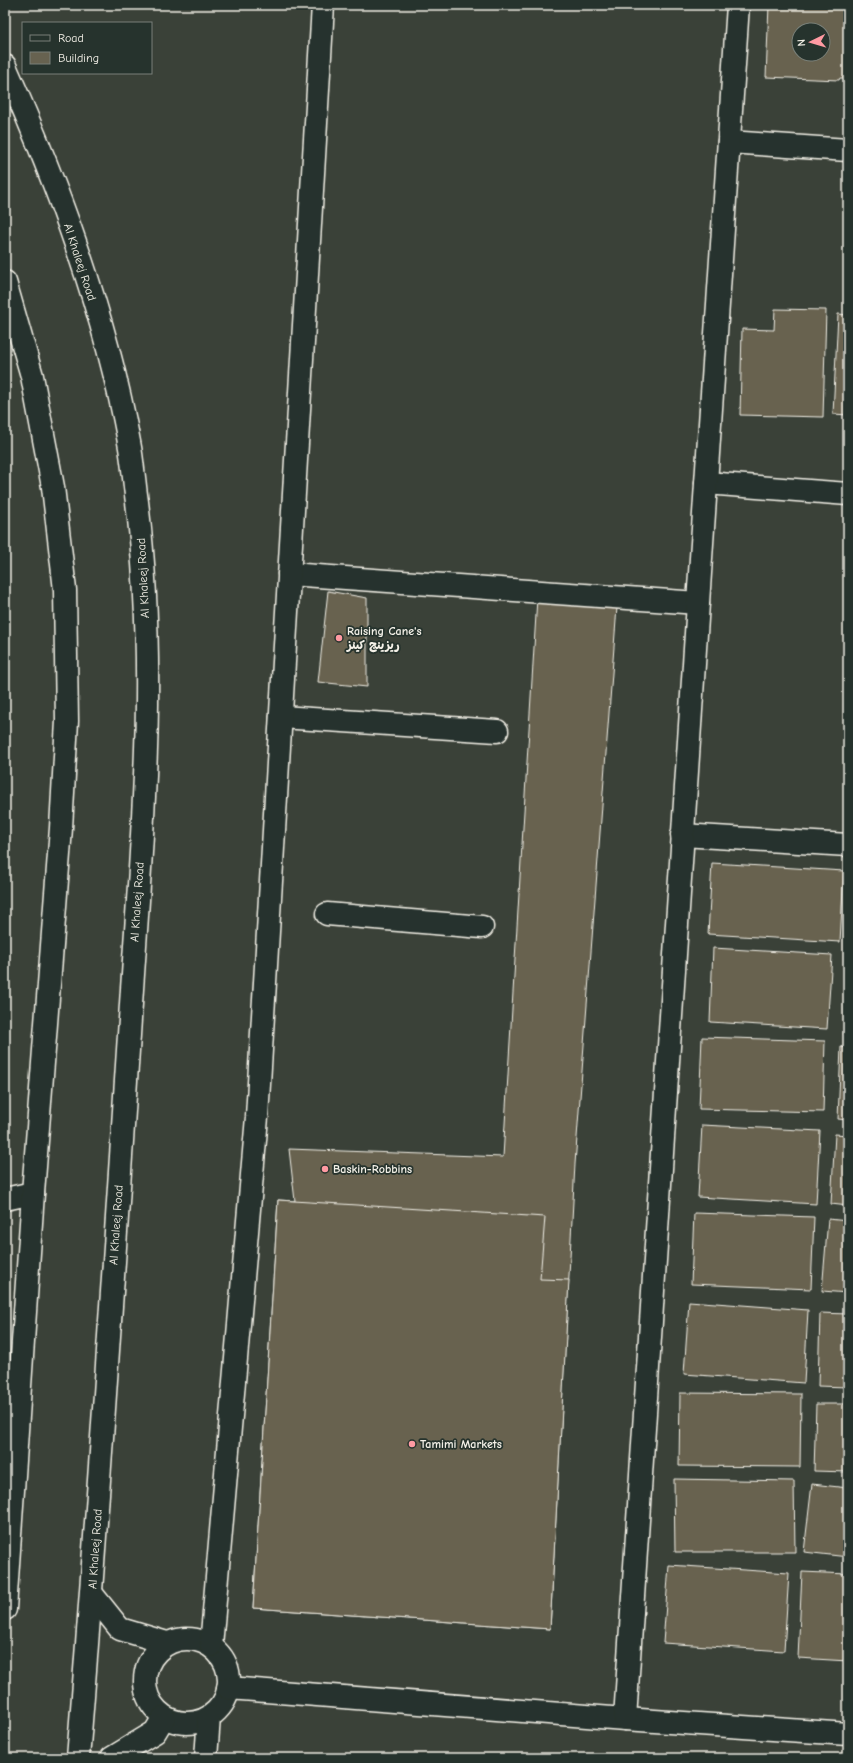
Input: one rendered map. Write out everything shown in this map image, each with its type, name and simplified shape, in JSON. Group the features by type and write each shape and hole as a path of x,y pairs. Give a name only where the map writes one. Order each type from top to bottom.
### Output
{"street":[{"path":"211,1646 257,1117 323,5"},
{"path":"625,1719 682,835 738,5"},
{"name":"Al Khaleej Road","path":"5,66 37,139 78,251 106,341 129,443 143,551 148,660 143,812 92,1594 78,1758"},
{"path":"729,142 848,150"},
{"path":"5,282 32,376 53,487 65,590 67,721 61,828 11,1438 5,1609"},
{"path":"706,483 848,494"},
{"path":"289,574 698,602"},
{"path":"281,717 497,731"},
{"path":"682,835 848,845"},
{"path":"327,914 482,927"},
{"path":"5,1199 32,1193"},
{"path":"92,1594 120,1630 167,1643"},
{"path":"190,1638 201,1640 211,1646 220,1654 226,1665 229,1676 225,1699 218,1710 209,1717 198,1722 174,1722 164,1717 148,1698 144,1685 145,1672 149,1660 157,1650 167,1643 178,1639 190,1638"},
{"path":"228,1688 625,1719 848,1734"},
{"path":"112,1758 155,1732 164,1717"},
{"path":"206,1758 209,1717"}],"building":[{"path":"769,5 848,5 848,78 840,78 839,80 766,77"},
{"path":"775,309 826,310 823,417 740,415 742,329 774,330"},
{"path":"838,314 848,315 848,415 833,414"},
{"path":"328,591 367,598 367,687 318,682"},
{"name":"Tamimi Markets","path":"537,598 617,607 575,1164 550,1629 253,1608 278,1200 295,1201 289,1149 503,1157"},
{"path":"712,863 844,871 840,942 708,934"},
{"path":"713,948 832,955 827,1029 710,1022"},
{"path":"847,964 848,1035 844,1035"},
{"path":"702,1037 825,1041 823,1112 699,1109"},
{"path":"841,1047 848,1048 848,1120 838,1119"},
{"path":"702,1125 820,1131 816,1204 698,1197"},
{"path":"835,1134 848,1135 848,1206 831,1204"},
{"name":"Tamimi Markets","path":"278,1200 545,1217 540,1279 569,1280 550,1629 253,1608"},
{"path":"694,1213 814,1217 811,1289 691,1284"},
{"path":"828,1219 848,1221 848,1293 822,1291"},
{"path":"689,1301 808,1310 804,1383 684,1374"},
{"path":"820,1313 848,1314 848,1387 818,1386"},
{"path":"680,1393 801,1394 800,1467 679,1466"},
{"path":"816,1404 848,1404 848,1472 814,1471"},
{"path":"674,1479 794,1481 795,1552 675,1552"},
{"path":"812,1484 848,1488 848,1557 804,1552"},
{"path":"669,1565 789,1573 784,1651 663,1643"},
{"path":"802,1572 848,1574 848,1661 798,1658"}],"place":[{"name":"Raising Cane's ريزينج كينز","path":"339,638"},
{"name":"Baskin-Robbins","path":"325,1169"},
{"name":"Tamimi Markets","path":"412,1444"}]}
